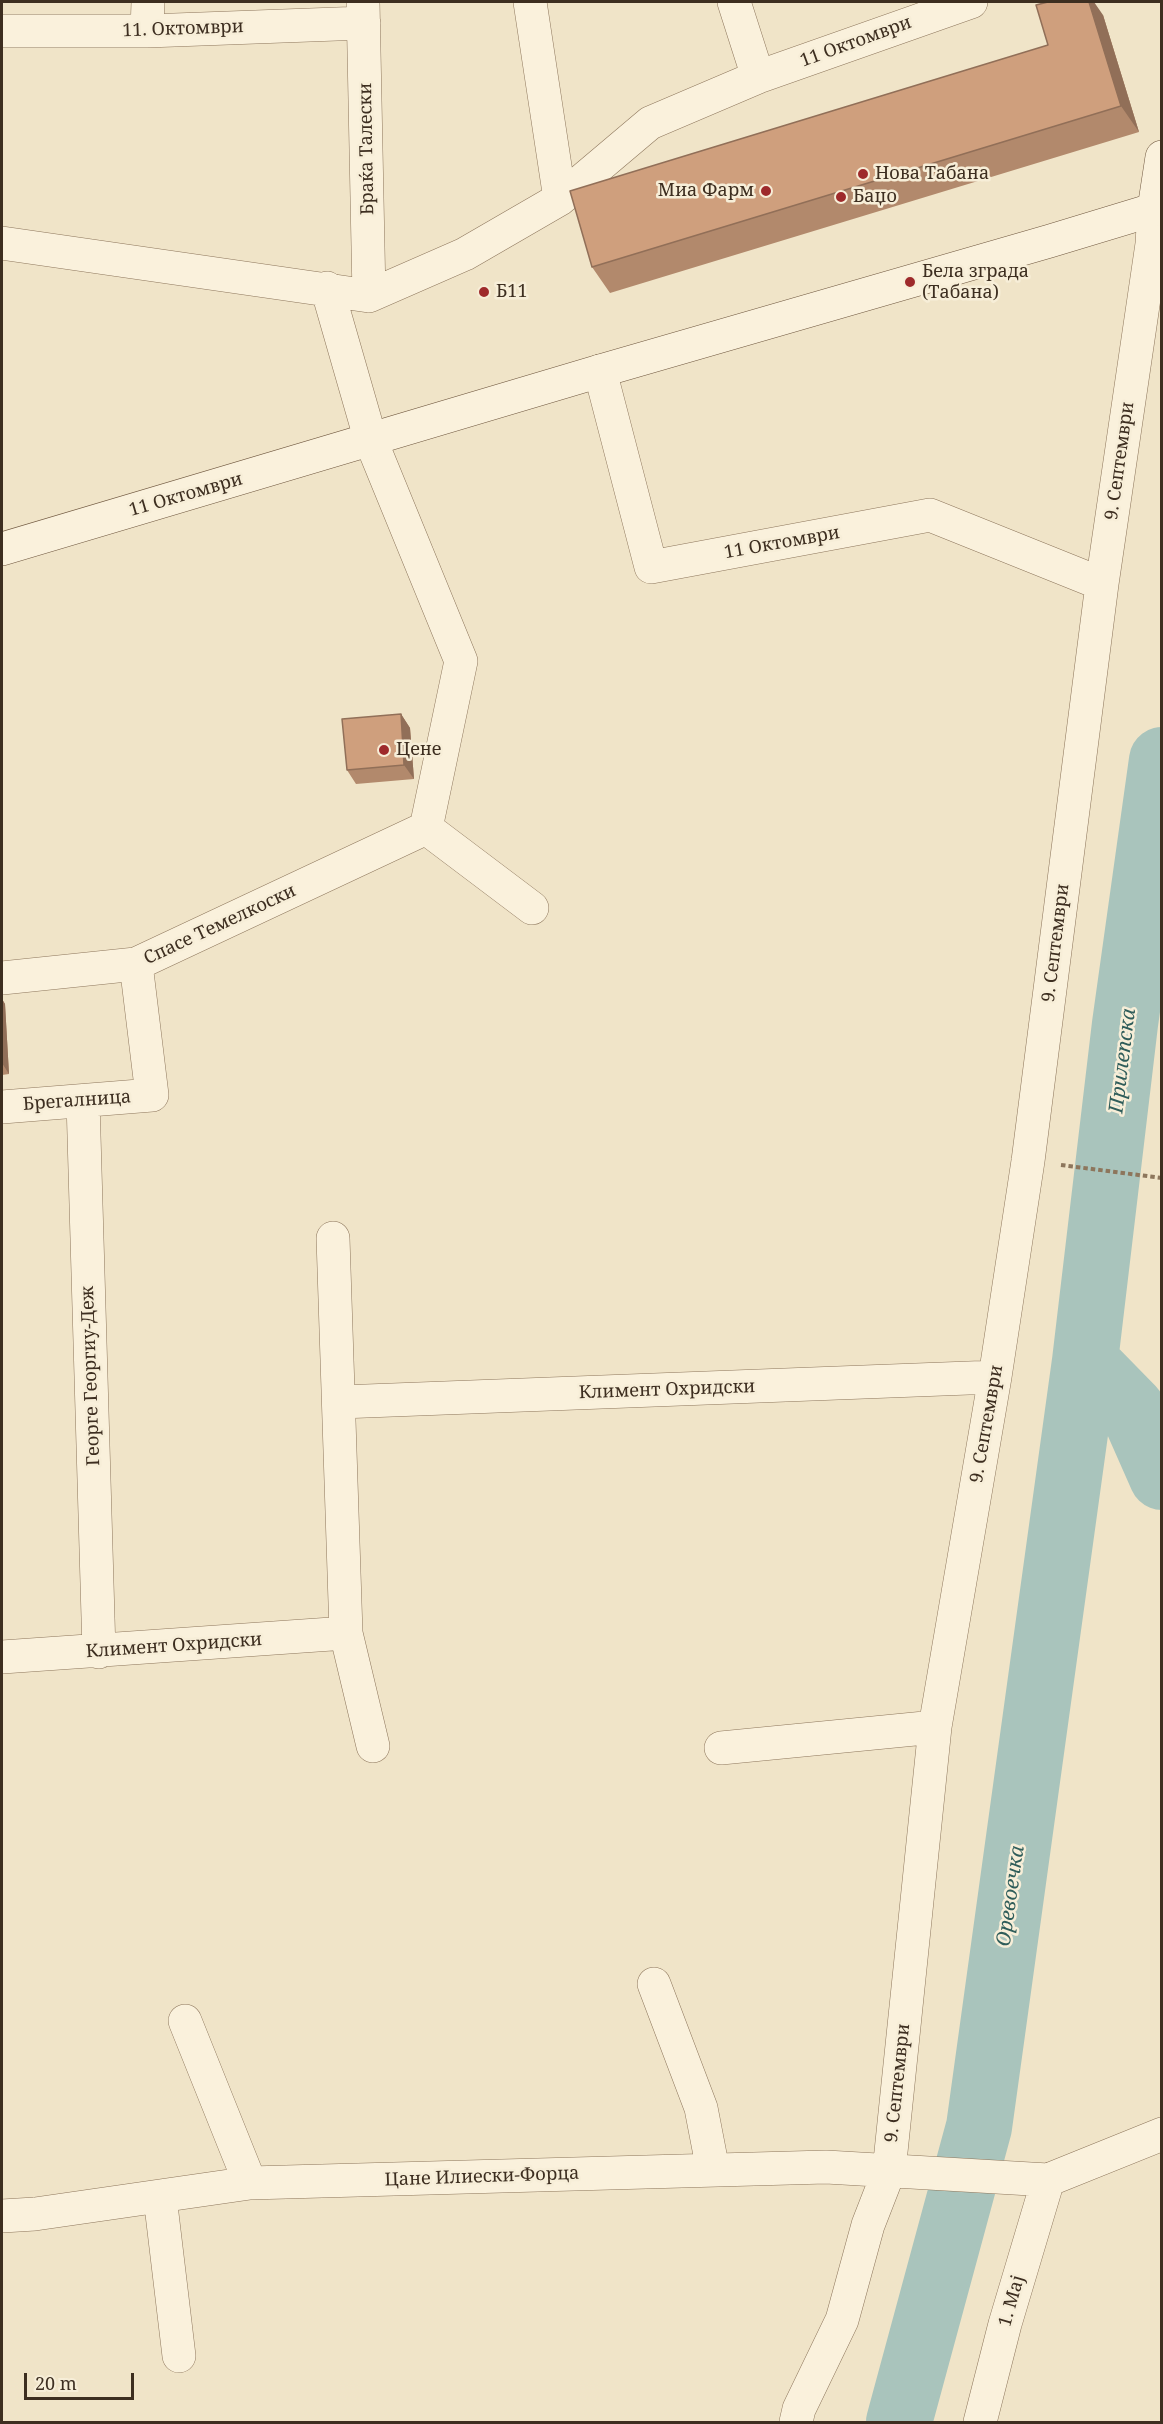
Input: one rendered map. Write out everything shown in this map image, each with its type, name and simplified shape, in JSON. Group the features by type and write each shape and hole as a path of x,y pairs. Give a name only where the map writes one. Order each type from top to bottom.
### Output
{"street":[{"path":"530,2 560,199"},
{"path":"734,2 758,77"},
{"name":"11 Октомври","path":"369,296 465,254 560,199 650,123 758,77 960,3"},
{"name":"11. Октомври","path":"2,31 147,16 364,12"},
{"name":"Браќа Талески","path":"364,12 369,296"},
{"name":"9. Септември","path":"796,2422 799,2409 842,2320 868,2225 889,2171 935,1727 995,1377 1028,1161 1102,584 1158,208 1161,157"},
{"name":"11 Октомври","path":"2,549 1158,208"},
{"path":"2,243 327,288 369,296"},
{"path":"327,288 370,441 462,661 426,828 532,908"},
{"name":"11 Октомври","path":"600,371 651,567 930,516 1102,584"},
{"name":"Спасе Темелкоски","path":"2,978 136,964 426,828"},
{"name":"Брегалница","path":"2,1107 152,1095 136,964"},
{"name":"Георге Георгиу-Деж","path":"84,1101 99,1652"},
{"path":"333,1238 346,1634 373,1746"},
{"name":"Климент Охридски","path":"340,1402 995,1377"},
{"name":"Климент Охридски","path":"2,1657 346,1634"},
{"path":"721,1748 935,1727"},
{"path":"654,1984 701,2108 713,2170"},
{"path":"185,2021 250,2183"},
{"path":"1048,2180 1161,2134"},
{"name":"Цане Илиески-Форца","path":"2,2216 35,2214 250,2183 826,2168 1048,2180"},
{"name":"1. Мај","path":"980,2422 1005,2324 1048,2180"},
{"path":"160,2197 179,2356"}],"path":[{"path":"1028,1161 1161,1178"}],"building":[{"name":"Нова Табана","path":"1048,2 1089,2 1121,106 592,267 570,191 1048,45 1036,5"},
{"path":"401,714 404,765 347,770 342,719"}],"waterway":[{"name":"Оревоечка","path":"899,2422 979,2127 1085,1361 1125,1024 1162,760"},
{"path":"1085,1361 1132,1409 1162,1477"}],"place":[{"name":"Нова Табана","path":"863,174"},
{"name":"Миа Фарм","path":"766,191"},
{"name":"Баџо","path":"841,197"},
{"name":"Бела зграда (Табана)","path":"910,282"},
{"name":"Б11","path":"484,292"},
{"name":"Цене","path":"384,750"}],"water label":[{"name":"Прилепска","path":"1123,1061"}]}
